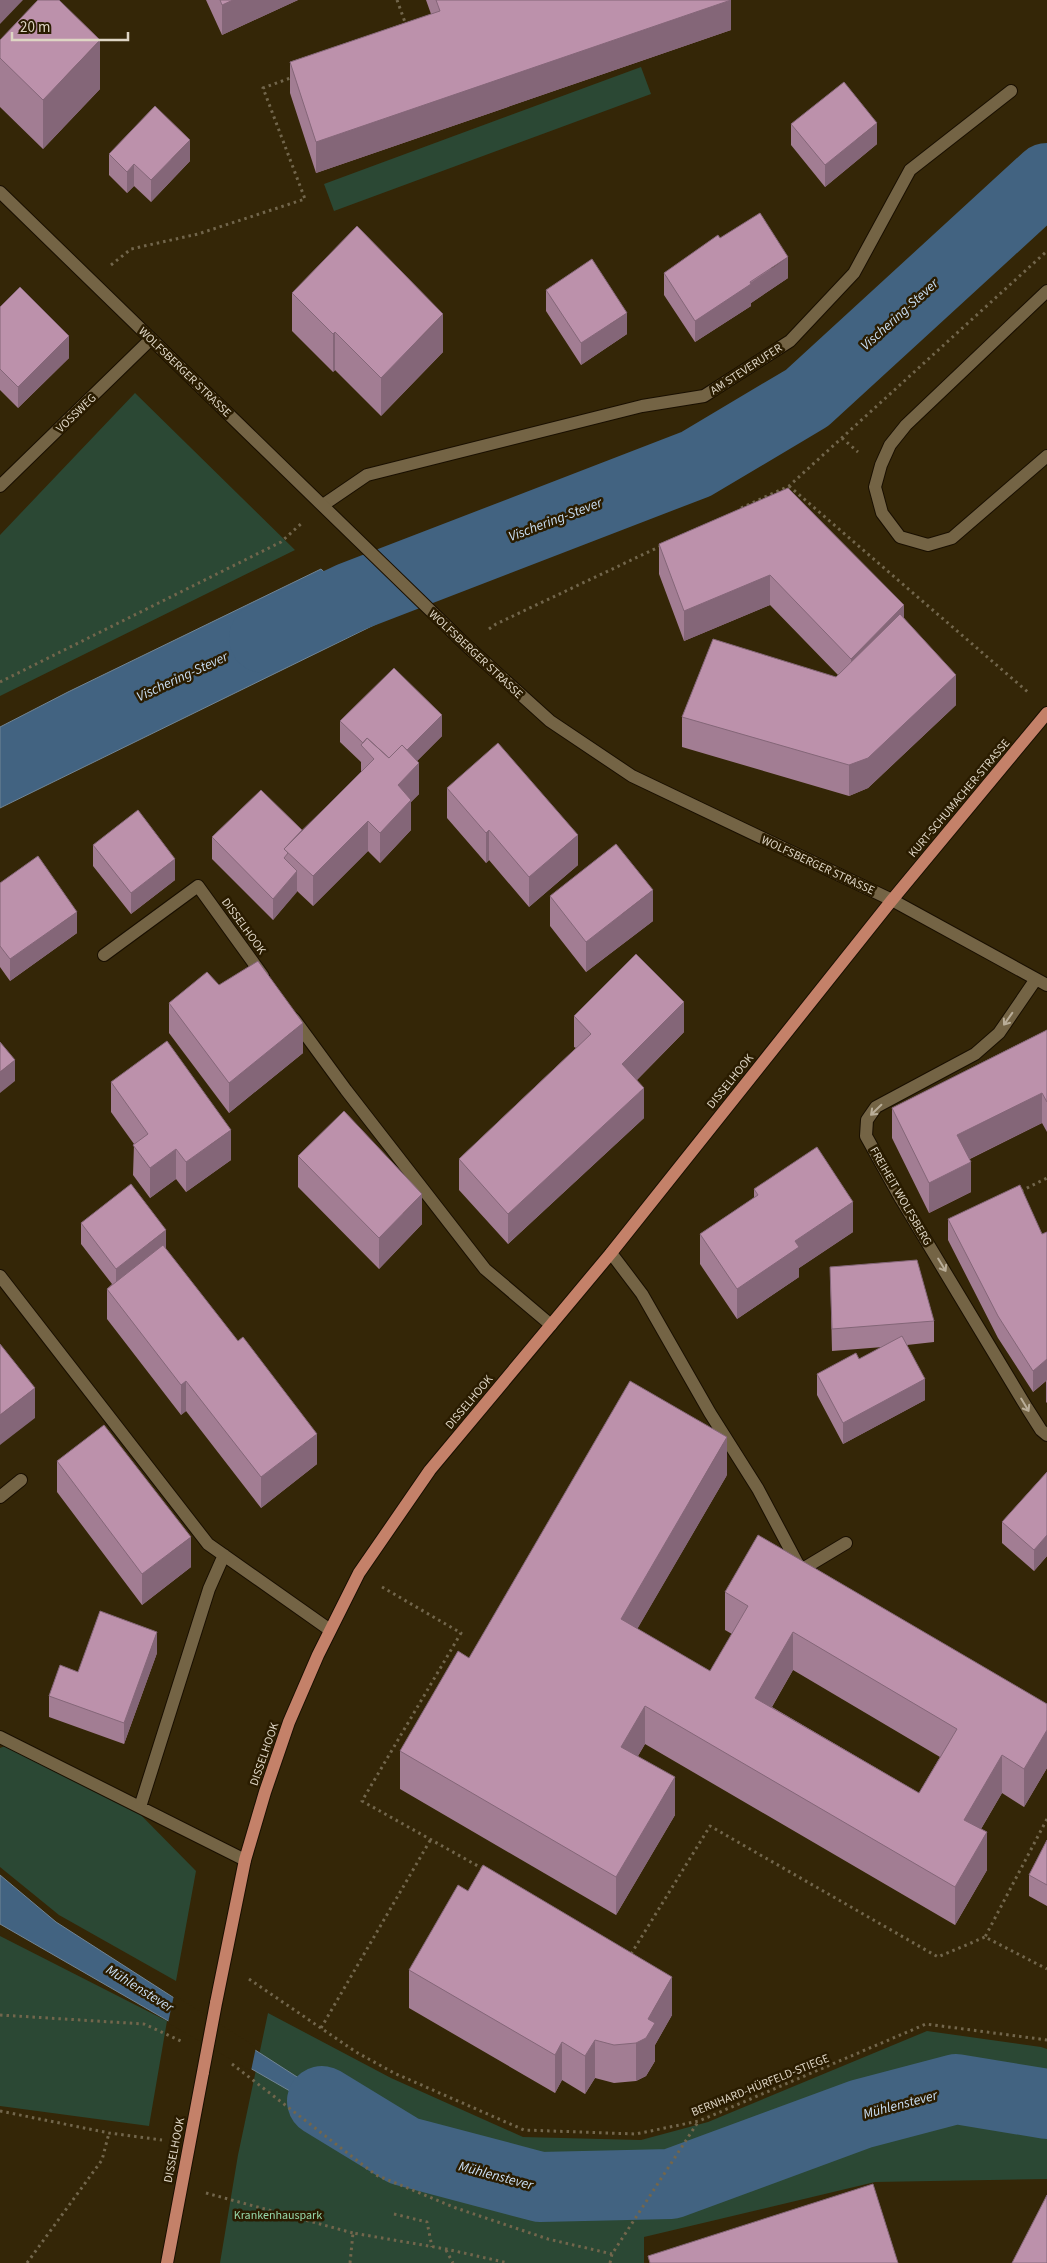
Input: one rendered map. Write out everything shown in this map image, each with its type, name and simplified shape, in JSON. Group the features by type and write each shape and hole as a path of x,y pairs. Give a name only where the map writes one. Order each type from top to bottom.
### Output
{"main road":[{"name":"KURT-SCHUMACHER-STRASSE","path":"892,900 1047,713"},
{"name":"DISSELHOOK","path":"167,2263 245,1860 265,1792 289,1722 330,1630 359,1573 430,1470 611,1253 892,900"}],"street":[{"name":"AM STEVERUFER","path":"322,505 367,475 642,406 704,396 790,341 854,273 910,170 1011,91"},
{"name":"WOLFSBERGER STRASSE","path":"0,192 441,621 550,721 632,776 892,900 1042,982"},
{"path":"1047,291 906,425 890,445 881,465 875,487 882,513 900,537 928,545 952,538 1047,456"},
{"name":"VOSSWEG","path":"0,486 151,339"},
{"name":"DISSELHOOK","path":"104,955 198,886 272,988"},
{"name":"FREIHEIT WOLFSBERG","path":"1042,982 999,1033 975,1054 876,1107 867,1120 866,1136 901,1199 1027,1408 1041,1430 1047,1435"},
{"path":"289,1012 346,1090 485,1269 551,1325"},
{"path":"611,1253 642,1294 710,1413 758,1489 801,1570 846,1543"},
{"path":"0,1276 208,1544 330,1630"},
{"path":"0,1497 21,1480"},
{"path":"140,1807 209,1589 224,1555"},
{"path":"0,1737 245,1860"}],"path":[{"path":"397,0 408,33"},
{"path":"131,249 198,234 304,199 263,88 300,74"},
{"path":"736,511 789,486 1047,251"},
{"path":"789,486 1032,696"},
{"path":"0,682 281,542 322,505"},
{"path":"467,646 496,624 665,544"},
{"path":"1012,1195 1047,1178"},
{"path":"359,1573 460,1633 362,1801 489,1873"},
{"path":"624,1950 632,1955 710,1826 938,1957 986,1937 1047,1819"},
{"path":"321,2028 431,1839"},
{"path":"986,1937 1047,1968"},
{"name":"BERNHARD-HÜRFELD-STIEGE","path":"224,1961 356,2052 394,2073 524,2130 636,2134 699,2121 926,2024 1047,2040"},
{"path":"0,2015 144,2024 186,2043"},
{"path":"227,2062 236,2066 376,2175 456,2208 548,2239 612,2254"},
{"path":"0,2111 109,2133 190,2143"},
{"path":"610,2263 612,2254 699,2121"},
{"path":"27,2263 102,2160 109,2133"},
{"path":"182,2186 353,2233 446,2249 508,2263"},
{"path":"394,2214 427,2222 432,2247"},
{"path":"350,2263 353,2233"},
{"path":"446,2249 453,2263"}],"green space":[{"path":"641,67 651,94 334,211 324,184"},
{"path":"135,393 295,550 0,696 0,535"},
{"path":"5,1746 134,1808 196,1871 176,1981 59,1915 0,1867 0,1748"},
{"path":"0,1936 167,2021 149,2126 0,2106"},
{"name":"Krankenhauspark","path":"268,2013 391,2078 523,2137 641,2140 708,2122 927,2031 1041,2047 1047,2049 1047,2179 875,2182 644,2237 644,2263 220,2263 238,2155"}],"water":[{"path":"321,569 378,623 0,808 0,727"},
{"path":"0,1875 56,1922 406,2147 401,2155 0,1924"}],"pier":[{"path":"174,1995 256,2047 251,2071 168,2023"}],"building":[{"path":"38,0 59,0 100,40 43,100 0,58 0,40"},
{"path":"220,0 233,0 222,5"},
{"path":"436,0 731,0 316,142 290,62 440,11"},
{"path":"844,82 877,123 825,165 791,124"},
{"path":"155,106 190,140 151,180 134,164 127,172 109,154"},
{"path":"760,213 788,257 695,321 664,273 718,235 720,238"},
{"path":"357,226 443,314 381,378 292,293"},
{"path":"592,259 627,313 581,343 546,290"},
{"path":"20,287 69,336 18,387 0,369 0,307"},
{"path":"788,488 904,605 851,659 770,575 684,611 659,544"},
{"path":"900,614 956,675 868,758 849,765 682,717 713,639 836,677"},
{"path":"394,668 442,715 407,750 402,745 389,758 367,738 363,743 340,721"},
{"path":"367,738 389,758 402,745 419,763 398,785 411,800 380,833 368,821 313,876 284,849 374,759 361,745"},
{"path":"498,743 578,835 529,877 489,830 486,833 447,788"},
{"path":"261,790 302,830 284,849 288,853 284,858 297,871 273,899 212,837"},
{"path":"138,810 175,859 131,893 93,845"},
{"path":"616,844 653,890 586,942 550,896"},
{"path":"38,856 77,912 10,959 0,946 0,883"},
{"path":"636,954 684,1002 622,1064 644,1088 508,1214 459,1159 591,1034 574,1016"},
{"path":"258,961 303,1023 229,1083 169,1003 207,972 219,985"},
{"path":"1047,1030 1047,1102 1042,1093 957,1135 971,1162 929,1183 892,1108"},
{"path":"167,1041 231,1130 186,1162 176,1149 150,1168 133,1145 148,1134 111,1082"},
{"path":"0,1042 15,1060 0,1072"},
{"path":"344,1111 422,1194 379,1238 298,1156"},
{"path":"817,1147 853,1202 795,1241 799,1247 737,1289 700,1234 758,1195 754,1189"},
{"path":"131,1184 166,1230 116,1269 81,1223"},
{"path":"1020,1185 1042,1234 1047,1232 1047,1359 1033,1371 998,1316 948,1219"},
{"path":"163,1245 238,1341 243,1337 317,1434 261,1477 186,1381 181,1385 107,1289"},
{"path":"917,1260 934,1321 832,1329 830,1267"},
{"path":"902,1336 925,1379 843,1423 817,1374 856,1353 859,1359"},
{"path":"0,1344 35,1388 0,1415"},
{"path":"630,1381 727,1437 621,1619 710,1671 748,1606 725,1592 758,1535 1047,1704 1047,1730 1024,1769 1002,1755 964,1820 987,1832 955,1887 645,1706 621,1747 675,1777 616,1877 400,1751 458,1651 469,1658","holes":["793,1632 957,1729 919,1793 755,1698"]},
{"path":"104,1425 191,1537 142,1574 57,1461"},
{"path":"1047,1472 1047,1535 1034,1550 1002,1522"},
{"path":"100,1611 157,1632 124,1723 49,1696 60,1665 78,1672"},
{"path":"1047,1840 1047,1885 1029,1875"},
{"path":"483,1865 672,1977 648,2019 655,2023 646,2038 636,2043 614,2045 595,2040 585,2056 562,2042 555,2055 409,1970 458,1885 468,1891"},
{"path":"873,2184 898,2263 650,2263 648,2256"},
{"path":"1047,2195 1047,2263 1012,2263"}],"waterway":[{"name":"Vischering-Stever","path":"264,638 351,597 696,464 807,398 1047,178"},
{"name":"Mühlenstever","path":"322,2101 404,2151 540,2187 671,2184 861,2114 956,2089 1047,2104"}]}
